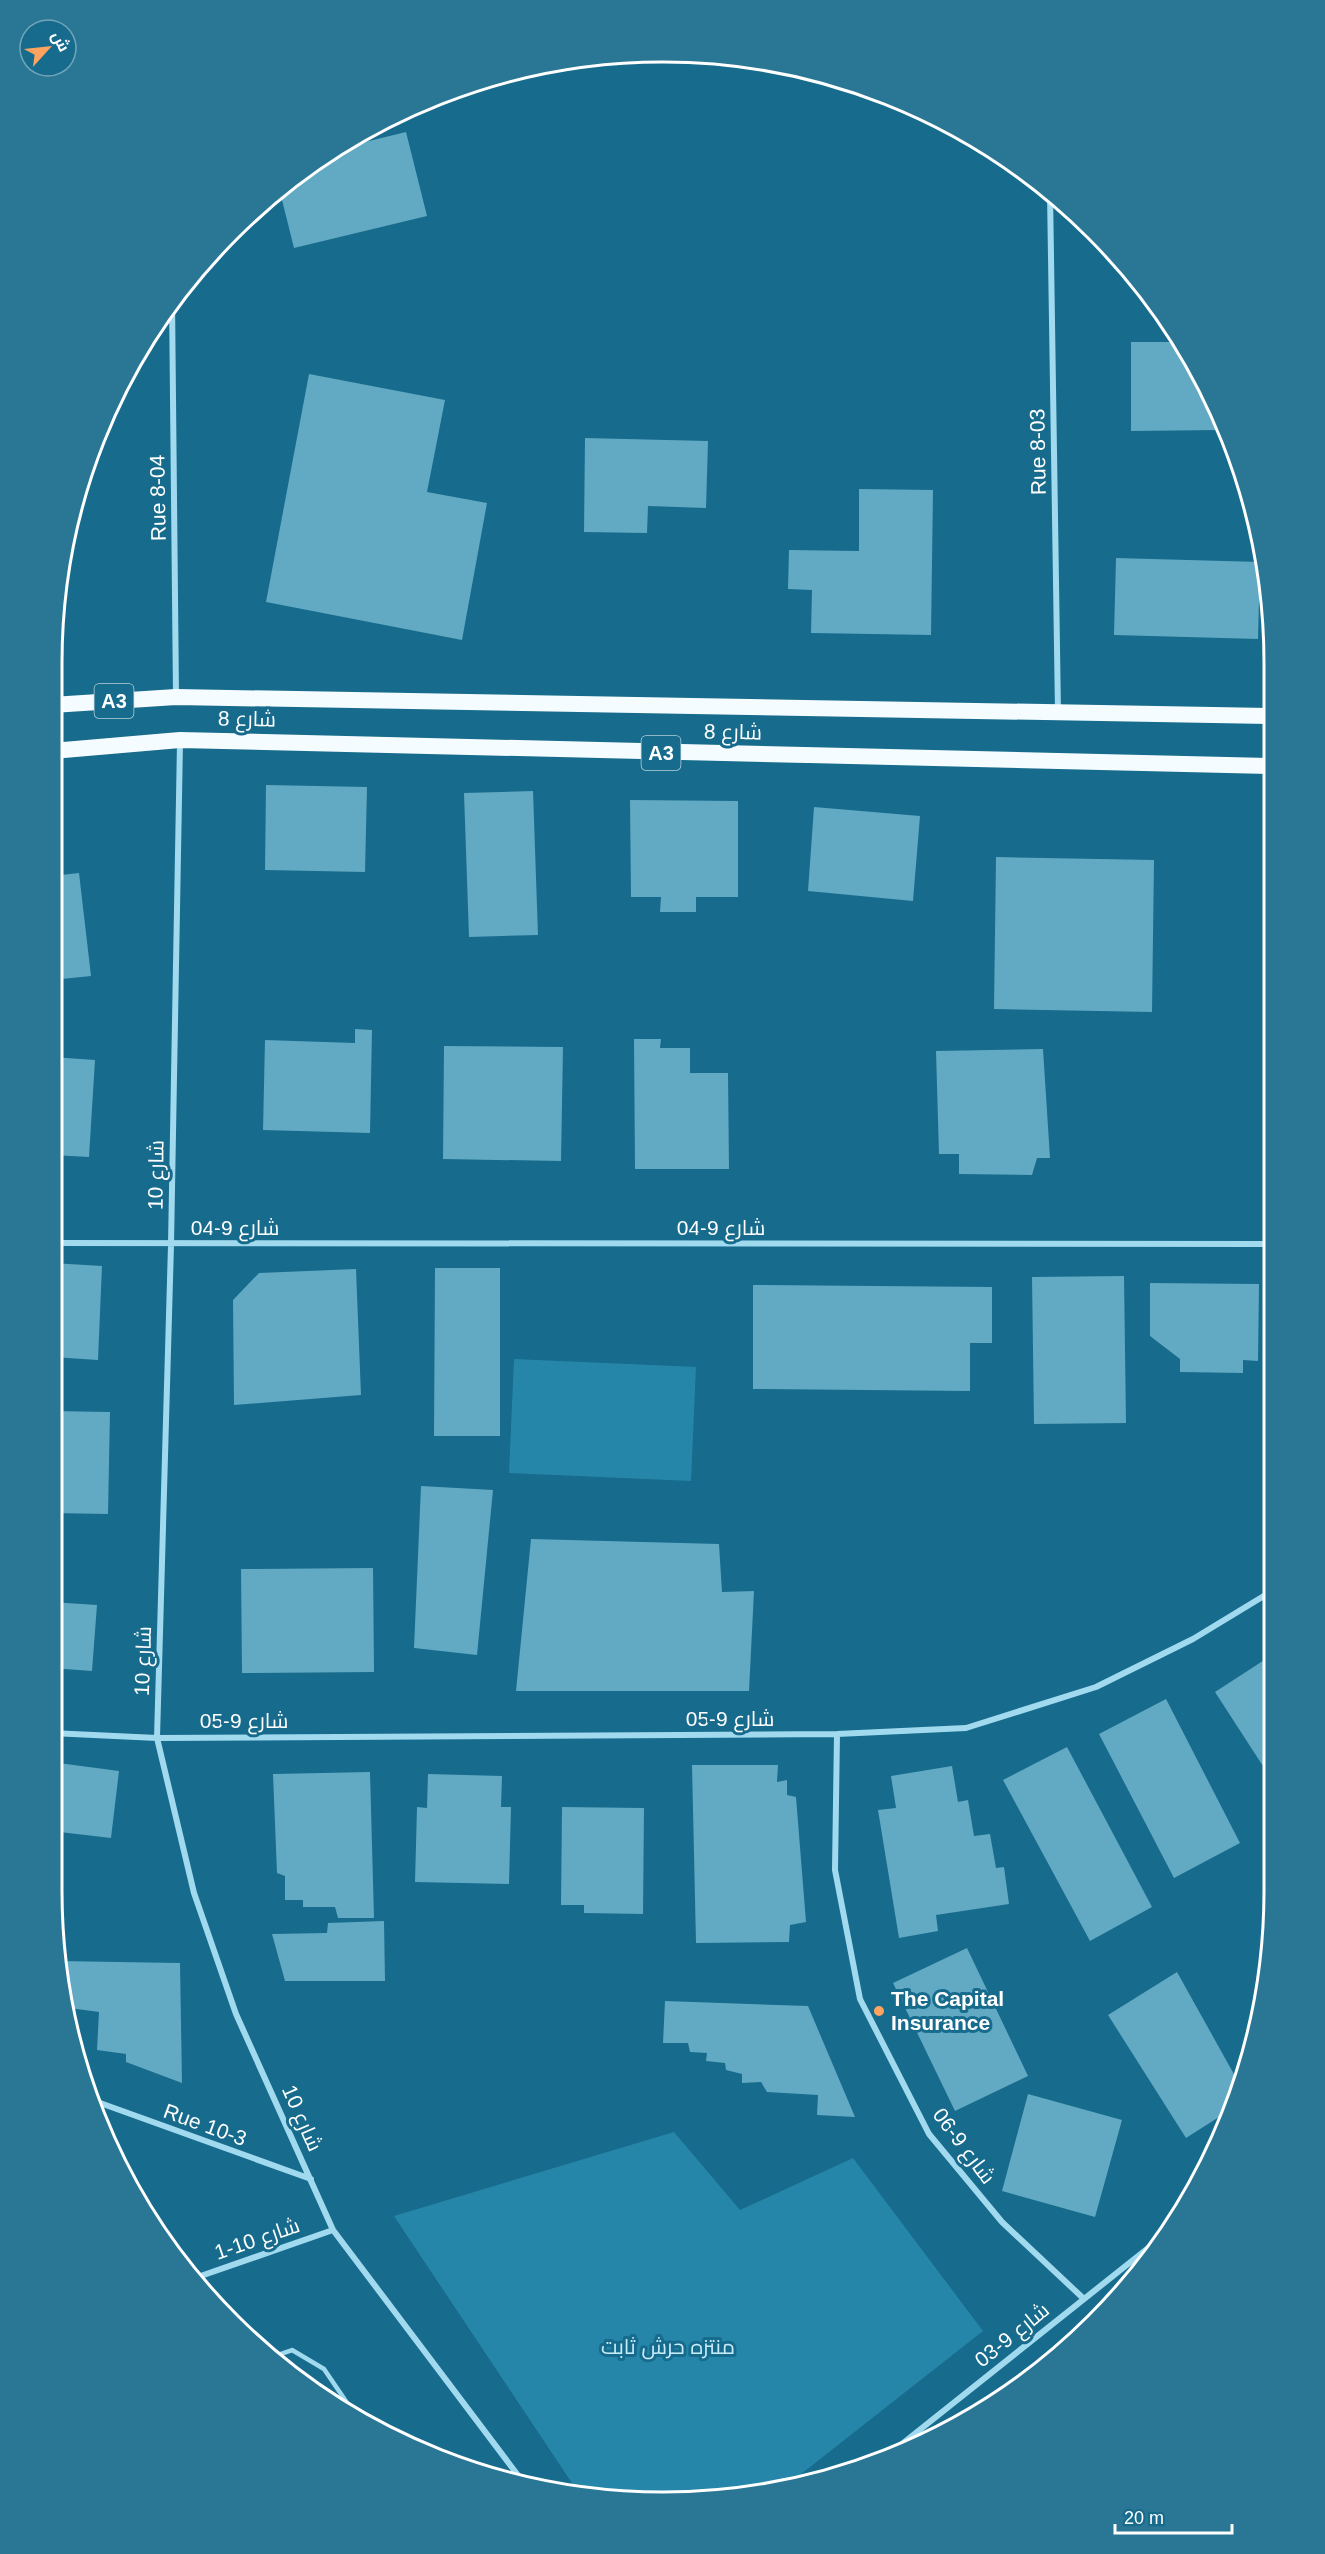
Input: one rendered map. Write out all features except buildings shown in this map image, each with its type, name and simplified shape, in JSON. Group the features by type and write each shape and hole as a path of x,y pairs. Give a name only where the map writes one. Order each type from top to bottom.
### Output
{"highway":[{"name":"شارع 8","path":"62,704 177,697 1264,716"},
{"name":"شارع 8","path":"62,750 180,740 1264,766"}],"street":[{"name":"Rue 8-03","path":"1050,204 1059,712"},
{"name":"Rue 8-04","path":"172,316 177,697"},
{"name":"شارع 10","path":"180,740 171,1245 157,1738 194,1893 236,2014 333,2230 517,2474"},
{"name":"شارع 9-04","path":"62,1243 1264,1244"},
{"name":"شارع 9-05","path":"62,1734 157,1738 837,1734 966,1728 1095,1687 1194,1639 1264,1596"},
{"name":"شارع 9-06","path":"837,1734 835,1870 860,1999 929,2134 1002,2222 1084,2299"},
{"name":"Rue 10-3","path":"100,2103 311,2180"},
{"name":"شارع 10-1","path":"201,2276 333,2230"},
{"name":"شارع 9-03","path":"906,2441 1142,2253"}],"lane":[{"path":"280,2354 292,2350 324,2369 347,2402"}],"green space":[{"path":"514,1359 696,1367 691,1481 509,1473"},
{"name":"منتزه حرش ثابت","path":"674,2132 740,2210 853,2158 983,2331 797,2477 702,2491 623,2491 574,2485 394,2216"}],"place":[{"name":"The Capital Insurance","path":"879,2011"}]}
